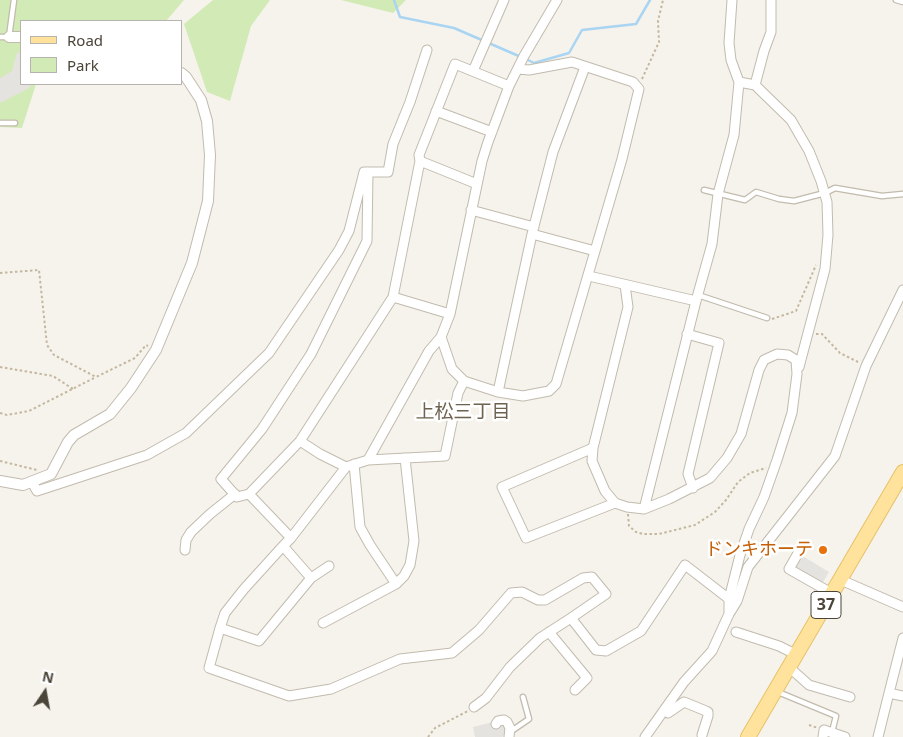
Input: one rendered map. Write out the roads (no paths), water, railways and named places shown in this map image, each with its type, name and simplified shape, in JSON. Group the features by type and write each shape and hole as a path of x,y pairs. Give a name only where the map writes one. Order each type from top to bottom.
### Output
{"main road":[{"name":"37","path":"748,737 777,691 903,472"}],"street":[{"path":"472,71 504,0"},
{"path":"368,460 429,351 440,337 450,314 482,161 510,86 557,0"},
{"path":"644,508 687,334 712,244 718,194 734,135 739,82 731,60 729,43 732,0"},
{"path":"755,85 771,32 771,0"},
{"path":"4,37 20,37"},
{"path":"32,482 37,491 147,455 186,433 269,353 346,238 364,172 388,172 393,144 410,102 427,50"},
{"path":"440,337 452,370 464,381 498,392 523,396 549,391 556,384 636,106 639,89 633,82 572,62 529,70 518,69"},
{"path":"368,172 367,241 310,354 262,429 221,479 237,497 249,494 300,441 393,296 420,161 418,155 455,64 510,86"},
{"path":"498,392 533,230 553,152 585,67"},
{"path":"0,481 23,486 51,474 68,442 74,435 110,414 131,388 156,350 192,263 208,201 210,155 207,121 201,100 182,74"},
{"path":"739,82 755,85 791,120 808,151 827,202 828,219 825,269 796,374"},
{"path":"436,111 492,132"},
{"path":"420,161 477,184"},
{"path":"471,210 595,251"},
{"path":"588,276 625,285 697,298"},
{"path":"625,285 628,307 593,448 592,461 605,491 615,503 627,507 644,508 669,500 710,478 727,458 741,434 759,370 764,360 777,354 788,355 796,360 792,413 764,498 749,529 729,599 729,614"},
{"path":"645,737 684,682 712,651 737,601 748,567 835,456 866,366 903,292"},
{"path":"393,296 450,314"},
{"path":"687,334 719,343 688,474 693,488"},
{"path":"464,381 458,393 445,456 368,460 350,466 291,538 244,589 225,613 209,668 289,696 331,689 400,659 452,653 479,630 511,593 522,592 538,600 545,600 583,578 592,577 606,594 540,638 510,667 486,698 474,708"},
{"path":"300,441 320,454 350,466"},
{"path":"593,448 502,487 526,538 615,503"},
{"path":"323,623 396,584 404,576 410,565 414,540 404,458"},
{"path":"350,466 360,527 396,584"},
{"path":"185,550 186,540 194,528 235,494"},
{"path":"249,494 291,538"},
{"path":"283,546 311,578"},
{"path":"802,548 788,569 833,594"},
{"path":"571,618 596,650 606,651 641,631 685,565 729,599"},
{"path":"220,628 259,641 311,578 329,566"},
{"path":"841,580 903,607"},
{"path":"550,632 587,678 574,690"},
{"path":"736,632 779,646 797,655"},
{"path":"878,737 903,638"},
{"path":"790,668 809,685 850,698"},
{"path":"889,693 903,696"},
{"path":"664,710 668,713 684,702 706,710 708,716 702,736"},
{"path":"496,724 498,721 504,720 507,722 509,735"},
{"path":"827,735 845,737"}],"lane":[{"path":"4,37 14,0"},
{"path":"896,0 903,2"},
{"path":"0,123 15,122"},
{"path":"704,190 746,200 756,192 779,199 794,201 825,193 835,188 882,196 903,194"},
{"path":"697,298 767,318"},
{"path":"777,691 836,716 827,735"},
{"path":"509,735 529,719 523,698"}],"waterway":[{"path":"394,0 400,17 454,28 521,57"},
{"path":"526,59 534,63 569,53 582,30 636,24 650,0"}],"place":[{"name":"ドンキホーテ","path":"823,550"}],"district":[{"name":"上松三丁目","path":"463,413"}]}
